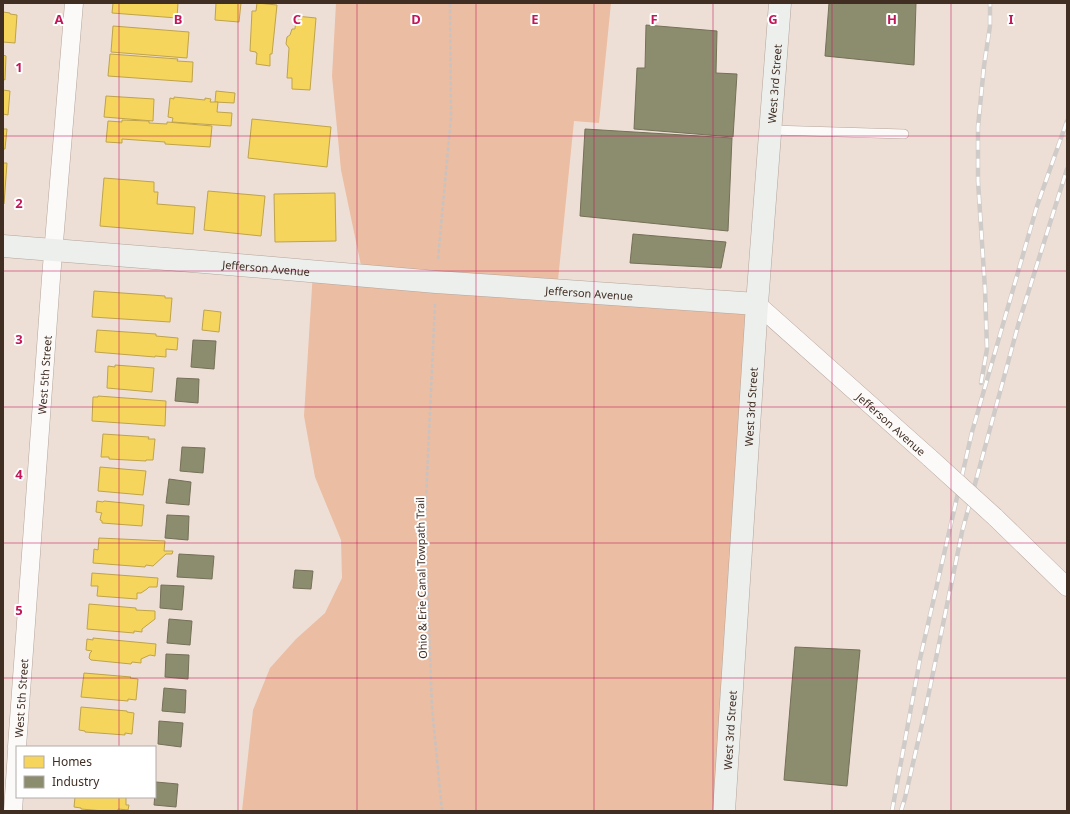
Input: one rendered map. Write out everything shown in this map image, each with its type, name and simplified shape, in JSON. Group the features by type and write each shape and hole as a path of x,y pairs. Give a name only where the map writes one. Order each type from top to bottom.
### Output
{"street":[{"name":"West 5th Street","path":"17,746 53,250 74,3"},
{"name":"West 3rd Street","path":"724,811 757,304 780,3"},
{"name":"Jefferson Avenue","path":"3,246 211,262 436,282 757,304 995,517 1067,587"},
{"name":"West 5th Street","path":"13,811 16,766"}],"lane":[{"path":"771,130 904,134"}],"path":[{"path":"438,261 451,117 450,3"},
{"name":"Ohio & Erie Canal Towpath Trail","path":"435,303 425,521 432,708 442,811"}],"shaded area":[{"path":"336,3 611,3 599,123 574,121 557,290 757,304 724,811 242,811 253,710 270,668 296,639 325,613 342,578 341,540 315,477 304,416 313,271 363,275 341,170 332,76"}],"building: Homes":[{"path":"113,3 178,3 177,18 112,13"},
{"path":"216,3 241,3 239,22 215,20"},
{"path":"257,3 277,5 272,54 270,54 270,66 256,64 257,53 250,51 252,11 256,11"},
{"path":"3,12 17,15 15,43 3,42"},
{"path":"296,16 316,18 310,90 292,89 292,78 287,78 289,48 286,44 287,37 290,35 292,29 295,29"},
{"path":"113,26 189,32 187,58 111,52"},
{"path":"110,54 178,59 177,61 193,62 192,82 108,76"},
{"path":"3,55 6,56 5,80 3,79"},
{"path":"3,90 10,91 8,115 3,114"},
{"path":"216,91 235,93 234,103 215,102"},
{"path":"106,96 154,99 153,121 104,117"},
{"path":"174,97 205,100 205,98 211,99 210,102 218,102 217,112 232,113 231,126 172,122 173,118 168,117 170,98 174,99"},
{"path":"252,119 331,127 327,167 248,158"},
{"path":"122,120 212,126 210,147 122,139 122,143 106,142 108,121 122,122"},
{"path":"3,129 7,129 5,149 3,149"},
{"path":"3,163 7,163 4,204 3,204"},
{"path":"104,178 154,182 154,192 158,192 157,204 195,207 193,234 100,226"},
{"path":"208,191 265,196 261,236 204,230"},
{"path":"335,193 336,241 275,242 274,194"},
{"path":"94,291 165,296 165,298 172,298 170,322 92,317"},
{"path":"204,310 221,312 219,332 202,330"},
{"path":"97,330 156,334 156,336 178,338 177,350 166,349 166,357 95,352"},
{"path":"115,365 154,368 152,392 107,388 108,366 115,367"},
{"path":"98,396 166,401 165,426 92,421 93,397"},
{"path":"103,434 149,437 148,439 155,439 153,460 109,459 109,457 101,457"},
{"path":"100,467 146,471 143,495 98,491"},
{"path":"97,501 144,505 142,526 102,523 100,520 102,513 96,512"},
{"path":"99,538 165,541 164,551 173,551 172,554 166,554 153,566 146,565 145,567 93,563 94,549 98,550"},
{"path":"92,573 158,578 157,587 149,587 141,593 137,593 137,599 97,596 98,586 91,586"},
{"path":"89,604 155,611 155,619 142,629 142,632 134,631 134,633 87,629"},
{"path":"93,638 156,644 155,656 150,655 141,659 141,663 132,662 131,664 91,660 89,658 92,651 86,650 87,639 93,640"},
{"path":"84,673 131,677 130,678 138,679 136,700 128,699 128,701 81,697"},
{"path":"81,707 134,713 132,734 125,733 125,735 85,732 79,730"},
{"path":"75,798 126,798 126,805 129,805 128,810 118,809 118,811 81,809 74,807"}],"building: Industry":[{"path":"829,3 916,3 914,65 825,56"},
{"path":"646,25 717,31 716,73 737,74 733,137 634,129 637,68 645,68"},
{"path":"585,129 732,138 728,231 580,216"},
{"path":"633,234 726,242 721,268 630,263"},
{"path":"193,340 216,341 214,369 191,367"},
{"path":"177,378 199,379 198,403 175,401"},
{"path":"182,447 205,448 203,473 180,471"},
{"path":"169,479 191,482 189,505 166,503"},
{"path":"167,515 189,516 188,540 165,538"},
{"path":"179,554 214,556 212,579 177,577"},
{"path":"295,570 313,571 311,589 293,588"},
{"path":"161,585 184,586 182,610 160,608"},
{"path":"169,619 192,621 190,645 167,643"},
{"path":"795,647 860,650 847,786 784,780"},
{"path":"166,654 189,655 188,679 165,677"},
{"path":"164,688 186,690 185,713 162,711"},
{"path":"159,721 183,723 181,747 158,744"},
{"path":"156,782 178,784 176,807 154,805 155,798 156,798"}],"railway":[{"path":"981,383 987,349 985,289 978,181 978,127 984,66 990,26 990,3"},
{"path":"892,811 920,659 972,432 1037,206 1067,121"},
{"path":"901,811 926,707 962,532 1019,322 1067,169"}]}
